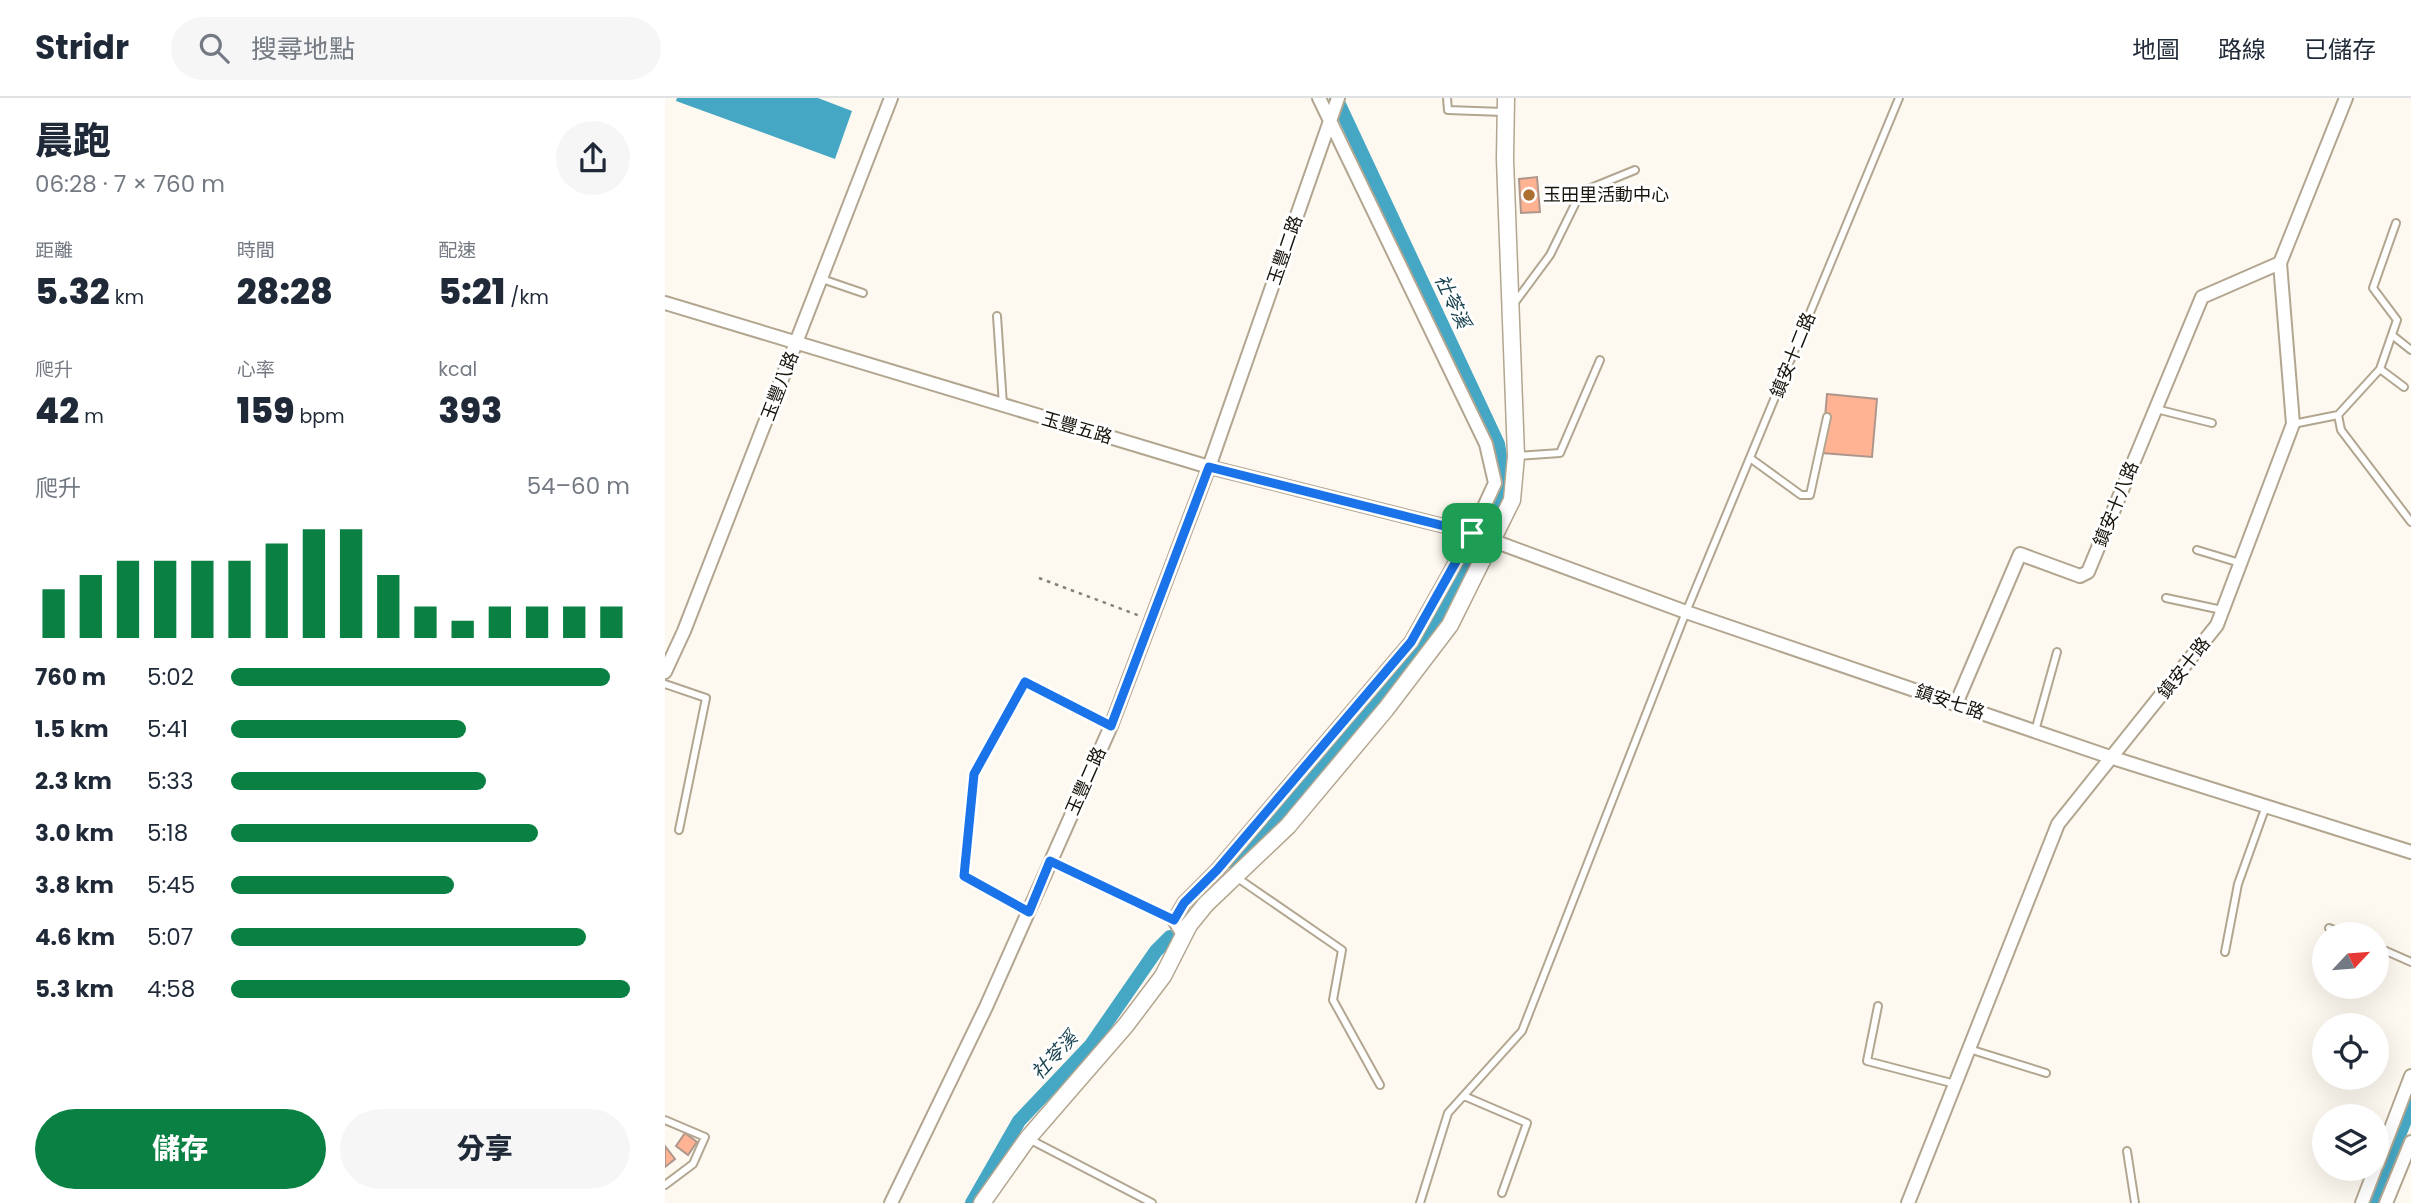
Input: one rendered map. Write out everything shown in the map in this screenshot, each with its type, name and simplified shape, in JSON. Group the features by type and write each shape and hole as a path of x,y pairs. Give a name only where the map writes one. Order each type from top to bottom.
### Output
{"street":[{"name":"玉豐八路","path":"665,672 684,631 891,98"},
{"path":"1184,936 1174,920 1184,903 1217,870 1411,642 1472,533 1495,483 1486,444 1318,98"},
{"name":"鎮安十路","path":"1908,1203 2058,824 2217,625 2293,424 2280,263 2346,98"},
{"name":"玉豐二路","path":"891,1203 1029,912 1111,726 1209,467 1335,103"},
{"path":"982,1203 1028,1138 1126,1025 1163,976 1184,936 1206,904 1288,826 1386,709 1450,625 1493,541 1512,500 1516,456 1505,159 1506,105"},
{"name":"鎮安十八路","path":"1956,704 2019,554 2080,576 2088,572 2202,298 2280,263"},
{"name":"玉豐五路","path":"665,303 1209,467 1472,533 1493,541"},
{"name":"鎮安七路","path":"1493,541 1686,612 2113,758 2411,852"},
{"path":"2389,1133 2411,1076"},
{"path":"2386,1203 2411,1142"},
{"path":"2362,1203 2371,1181"}],"lane":[{"path":"1447,98 1448,110 1506,105"},
{"name":"鎮安十二路","path":"1420,1203 1448,1113 1522,1031 1686,612 1899,98"},
{"path":"1511,309 1550,255 1581,192 1635,170"},
{"path":"2293,424 2339,415 2380,369 2397,320 2373,288 2396,223"},
{"path":"820,278 863,293"},
{"path":"997,316 1003,407"},
{"path":"2392,335 2411,350"},
{"path":"1516,456 1560,453 1600,360"},
{"path":"2380,369 2404,387"},
{"path":"2156,409 2212,423"},
{"path":"2339,415 2341,430 2411,522"},
{"path":"1750,458 1801,495 1810,495 1827,417"},
{"path":"2197,550 2241,563"},
{"path":"2166,598 2222,610"},
{"path":"2035,731 2057,652"},
{"path":"1029,912 964,876 974,774 1025,682 1111,726"},
{"path":"665,684 705,698 679,830"},
{"path":"2225,952 2238,884 2266,806"},
{"path":"1050,861 1174,920"},
{"path":"1236,877 1342,950 1333,1000 1380,1085"},
{"path":"2389,952 2411,962"},
{"path":"1878,1006 1867,1061 1955,1084"},
{"path":"1969,1049 2046,1073"},
{"path":"1464,1096 1527,1123 1502,1193"},
{"path":"665,1120 705,1137 693,1164 665,1185"},
{"path":"1028,1138 1151,1203"},
{"path":"2127,1151 2135,1203"}],"path":[{"path":"1039,578 1150,620"}],"water":[{"path":"677,98 818,98 852,111 835,159 676,101"}],"building":[{"name":"玉田里活動中心","path":"1537,177 1540,212 1521,213 1519,179"},
{"path":"1827,394 1877,399 1872,457 1822,453"},
{"path":"685,1133 697,1142 688,1155 676,1146"},
{"path":"665,1146 675,1159 665,1167"}],"waterway":[{"name":"社苓溪","path":"1336,98 1498,444 1501,486 1486,526"},
{"name":"社苓溪","path":"1236,866 1436,624 1475,547"},
{"name":"社苓溪","path":"972,1203 1019,1121 1091,1045 1156,951 1170,937"},
{"path":"2372,1203 2411,1105"}],"place":[{"name":"玉田里活動中心","path":"1529,195"}],"route":[{"path":"1209,467 1472,533 1411,642 1217,870 1184,903 1174,920 1050,861 1029,912 964,876 974,774 1025,682 1111,726 1209,467"}]}
